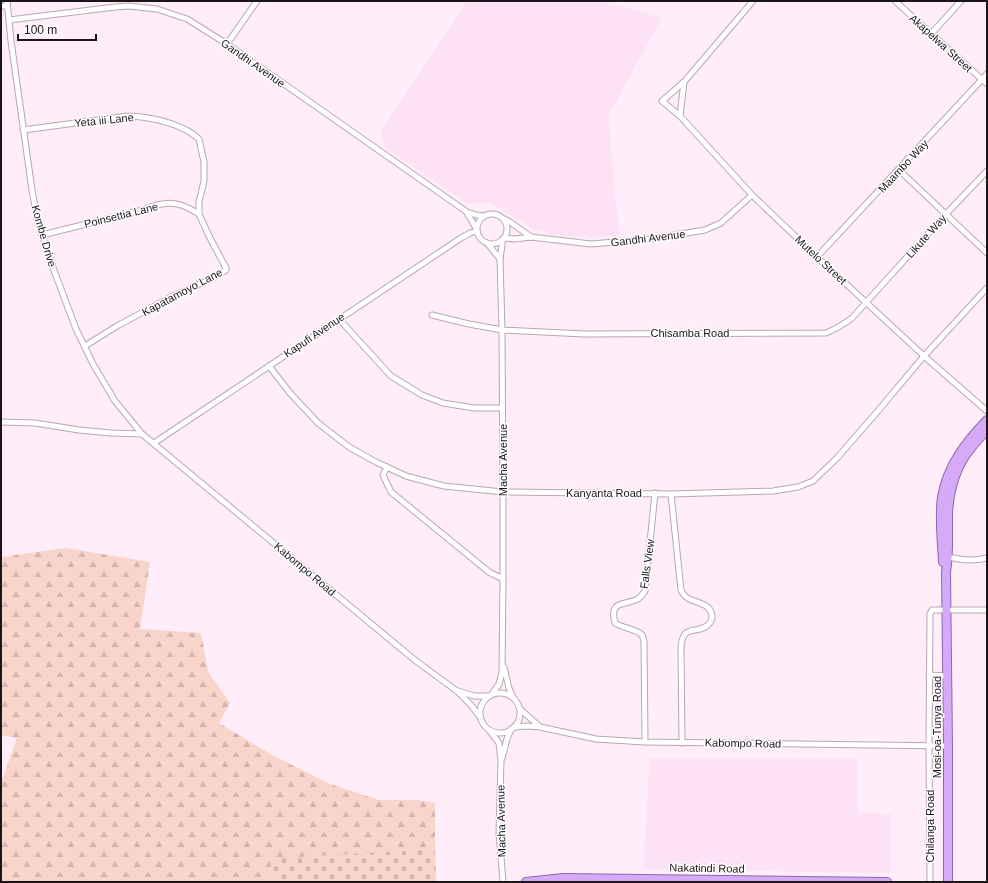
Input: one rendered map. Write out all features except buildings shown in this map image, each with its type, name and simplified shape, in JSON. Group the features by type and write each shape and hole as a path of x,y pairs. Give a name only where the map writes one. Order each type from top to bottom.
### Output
{"highway":[{"path":"948,560 941,522 943,492 952,466 959,453 987,420"},
{"path":"948,560 948,516 952,485 965,456 987,430"},
{"name":"Mosi-oa-Tunya Road","path":"948,560 946,572 948,882"},
{"name":"Nakatindi Road","path":"526,882 563,878 887,882"}],"street":[{"path":"227,44 258,1"},
{"path":"680,116 684,82 754,1"},
{"name":"Akapelwa Street","path":"895,1 987,84"},
{"path":"931,34 961,1"},
{"path":"1,6 7,3"},
{"name":"Kombe Drive","path":"7,3 23,130 37,218 42,235 76,329 93,364 116,401 142,434 154,443"},
{"name":"Gandhi Avenue","path":"9,20 115,6 157,8 187,18 227,44 467,212 483,216"},
{"name":"Maambo Way","path":"818,257 987,74"},
{"name":"Mutelo Street","path":"684,82 662,101 680,116 752,195 866,303 987,411"},
{"name":"Yeta iii Lane","path":"23,130 128,116 142,116 167,122 187,130 199,139 204,162 204,181 199,202 199,214"},
{"path":"899,170 987,253"},
{"name":"Likute Way","path":"866,303 987,171"},
{"name":"Gandhi Avenue","path":"503,239 531,238 591,244 650,238 705,230 721,223 752,195"},
{"name":"Poinsettia Lane","path":"42,235 143,210 155,205 181,204 199,214"},
{"name":"Gandhi Avenue","path":"467,212 476,229"},
{"name":"Kapatamoyo Lane","path":"85,346 173,296 225,271 226,268 199,214"},
{"path":"500,259 487,243 478,236 476,229 477,223 483,216 488,214 497,215 510,222 531,238"},
{"path":"487,243 492,244 498,242 503,239 506,234 506,225 501,217"},
{"name":"Kapufi Avenue","path":"154,443 476,229"},
{"name":"Macha Avenue","path":"490,695 499,684 502,673 503,492 500,259 503,239"},
{"name":"Kanyanta Road","path":"269,366 290,393 318,423 349,447 406,476 444,486 503,492 670,494 773,491 798,487 813,481 837,458 924,356 987,288"},
{"name":"Chisamba Road","path":"432,314 469,324 502,330 584,334 826,333 842,326 866,303"},
{"path":"339,319 390,376 422,395 443,403 474,408 502,408"},
{"path":"1,422 35,423 78,430 142,434"},
{"name":"Kabompo Road","path":"154,443 416,661 457,691 471,704 480,717"},
{"path":"387,467 383,475 391,492 489,572 503,579"},
{"name":"Falls View","path":"645,742 644,641 642,635 636,631 615,623 614,609 617,605 637,599 642,596 645,591 655,493"},
{"path":"670,494 681,590 688,599 708,607 712,619 709,625 704,628 684,634 680,646 682,742"},
{"path":"948,560 987,558"},
{"name":"Chilanga Road","path":"930,882 930,614 932,610 987,610"},
{"name":"Macha Avenue","path":"502,661 513,697"},
{"path":"929,675 947,676"},
{"name":"Kabompo Road","path":"457,691 474,696 490,695"},
{"path":"501,692 513,697 517,702 520,709 520,715 518,722 513,728 502,733 489,730 484,726 480,717 480,707 490,695 501,692"},
{"name":"Kabompo Road","path":"520,709 540,727"},
{"name":"Kabompo Road","path":"513,728 531,726 596,739 645,742 948,746"},
{"name":"Macha Avenue","path":"501,761 507,739 513,728"},
{"name":"Macha Avenue","path":"489,730 498,743 501,761 499,833 503,882"}],"shaded area":[{"path":"467,1 602,1 662,18 609,114 614,185 620,235 590,238 555,235 534,229 490,203 467,203 386,148 380,132"},
{"path":"650,758 858,758 858,813 891,814 891,873 643,869"}],"green space":[{"path":"66,548 150,562 140,629 201,633 208,672 230,703 219,723 274,756 330,784 379,800 417,800 435,803 435,848 271,862 270,882 1,882 1,783 17,738 1,735 1,557"},
{"path":"435,848 436,882 270,882 271,862 282,858"}]}
